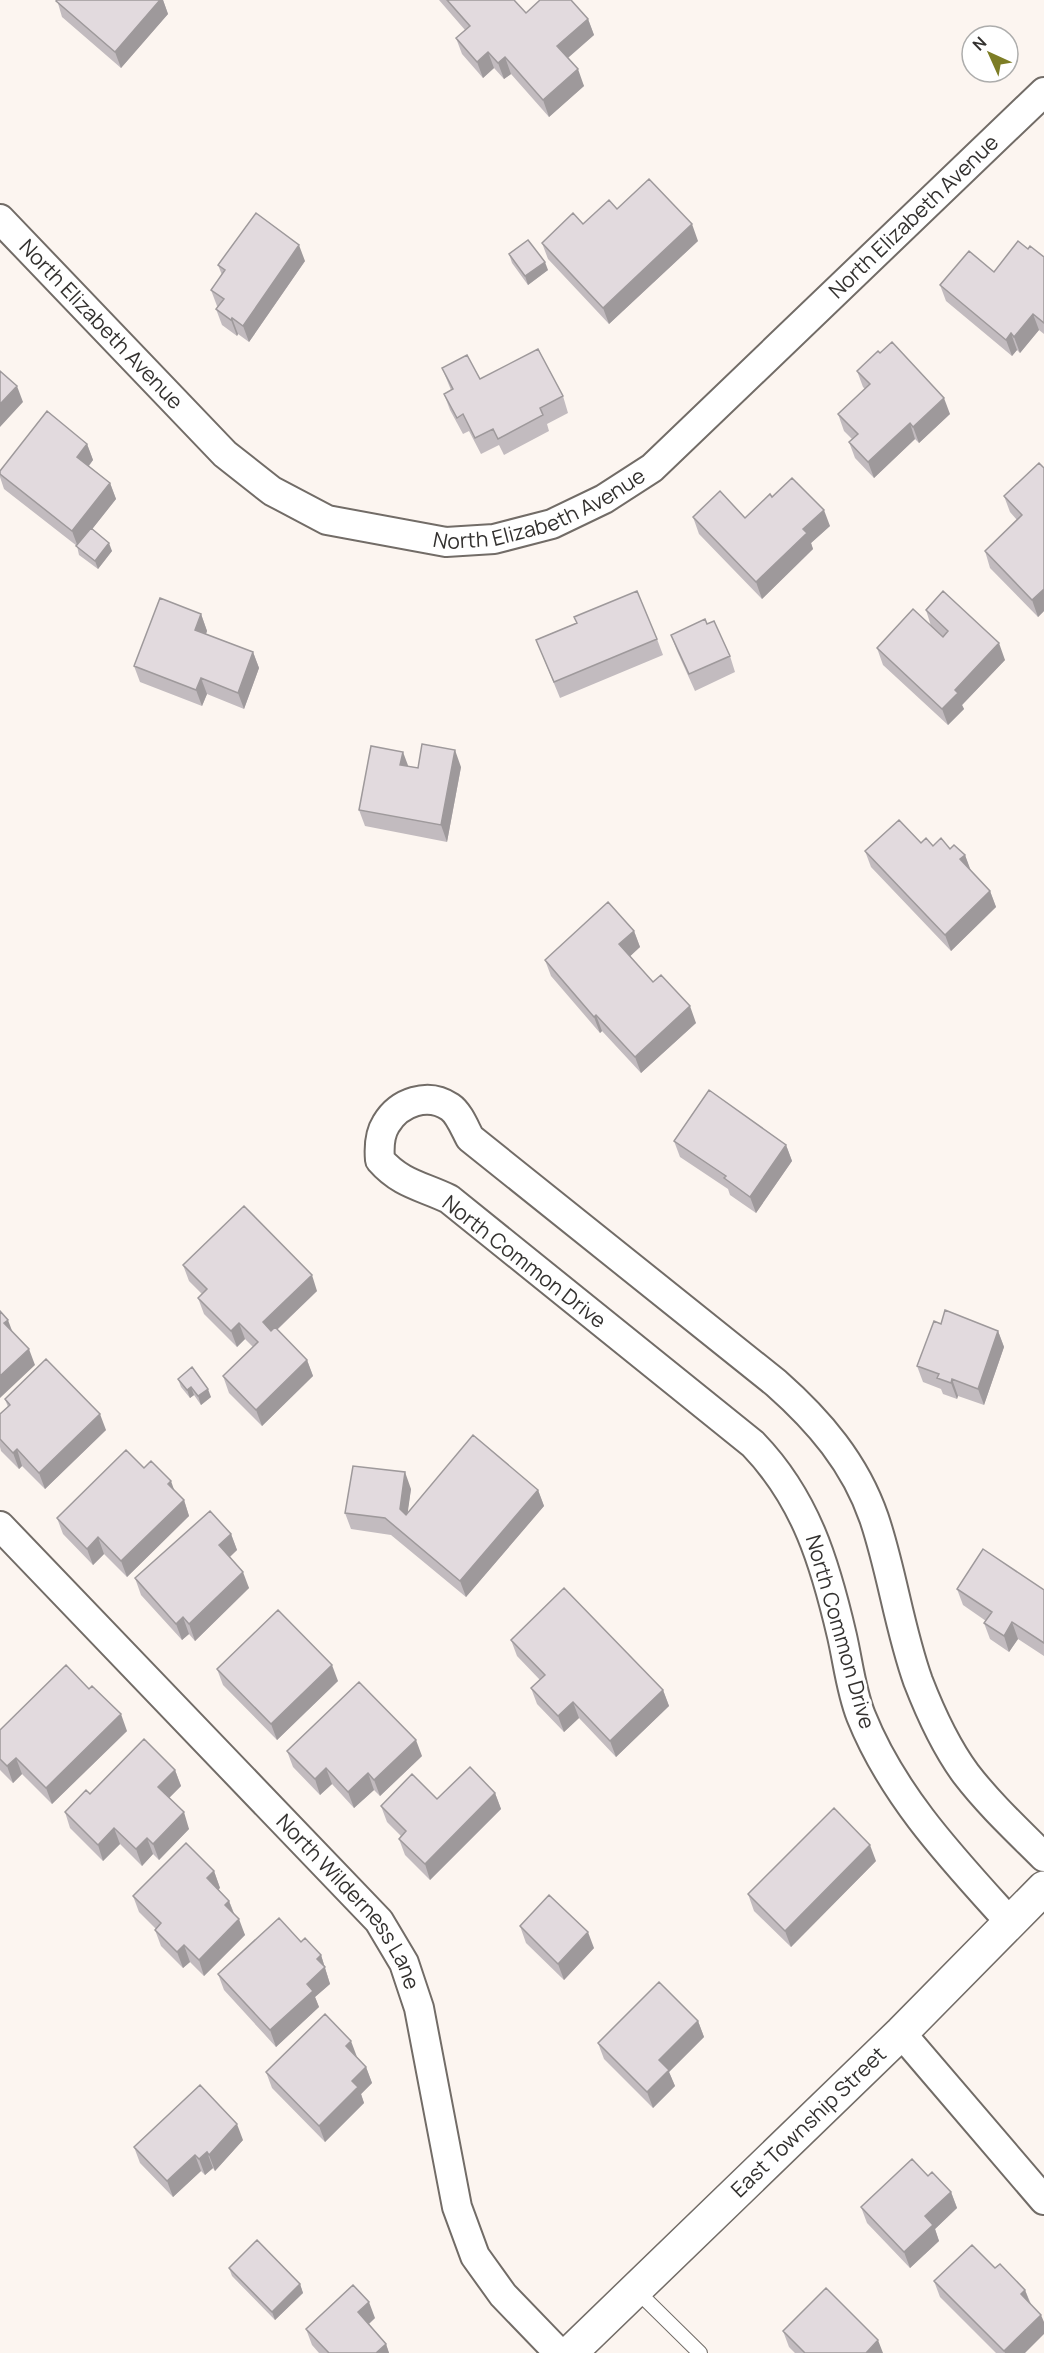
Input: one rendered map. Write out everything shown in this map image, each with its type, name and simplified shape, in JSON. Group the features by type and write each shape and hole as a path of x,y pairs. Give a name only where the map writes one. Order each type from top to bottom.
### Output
{"street":[{"name":"North Elizabeth Avenue","path":"0,219 225,454 272,492 327,520 446,542 494,538 552,524 604,499 652,468 1044,92"},
{"name":"North Common Drive","path":"1009,1921 916,1815 877,1752 860,1713 842,1633 810,1527 774,1466 753,1444 449,1199 392,1174 380,1160 379,1141 386,1124 398,1110 415,1100 433,1100 452,1107 470,1138 777,1383 812,1414 835,1444 862,1489 874,1518 918,1680 947,1742 965,1773 1044,1857"},
{"name":"North Wilderness Lane","path":"0,1526 379,1921 404,1962 419,2008 458,2207 476,2256 503,2295 559,2353"},
{"name":"East Township Street","path":"570,2353 901,2033 1044,1888"},
{"path":"901,2033 1044,2200"}],"lane":[{"path":"635,2289 700,2353"}],"building":[{"path":"57,0 160,0 115,52"},
{"path":"447,0 514,0 526,13 540,0 571,0 588,19 557,46 578,69 543,100 505,57 498,63 488,52 477,62 456,38 470,26"},
{"path":"649,179 692,224 603,308 542,243 573,213 583,224 609,200 617,209"},
{"path":"256,213 299,245 243,326 216,309 224,299 211,290 225,270 218,265"},
{"path":"528,240 545,262 525,276 509,254"},
{"path":"1018,241 1028,249 1030,246 1044,257 1044,323 1033,314 1014,337 1011,333 1006,340 940,285 969,251 994,272"},
{"path":"892,342 944,398 913,427 910,423 868,462 849,442 858,434 838,414 870,384 857,371 878,351 880,353"},
{"path":"538,349 563,396 540,408 543,415 498,439 493,429 475,438 463,414 457,418 444,394 453,389 442,368 467,355 480,379"},
{"path":"0,371 17,386 0,404"},
{"path":"47,411 87,444 77,457 110,483 72,531 0,474"},
{"path":"1039,463 1044,468 1044,589 1032,600 985,551 1022,515 1004,496"},
{"path":"792,478 824,510 803,529 807,533 756,582 693,517 720,491 745,518 770,494 772,497"},
{"path":"91,528 109,543 95,561 76,546"},
{"path":"637,591 657,639 554,682 536,640 577,623 574,617"},
{"path":"943,591 999,643 955,690 958,693 942,709 877,648 913,609 943,637 948,631 926,610"},
{"path":"160,598 201,614 195,630 253,652 238,693 201,678 196,690 134,666"},
{"path":"705,619 707,624 714,621 730,656 689,674 671,635"},
{"path":"422,744 455,750 441,825 359,810 371,746 403,752 400,765 418,768"},
{"path":"899,820 921,843 926,838 933,846 941,838 950,849 954,845 965,855 960,859 990,891 945,935 865,851"},
{"path":"608,902 634,931 619,944 653,982 661,975 690,1006 635,1057 596,1015 594,1017 545,960"},
{"path":"709,1090 786,1145 750,1197 724,1178 726,1176 674,1141"},
{"path":"244,1206 312,1275 263,1322 271,1331 275,1327 307,1360 256,1410 223,1376 258,1342 239,1323 231,1331 198,1298 207,1289 183,1265"},
{"path":"945,1310 998,1331 978,1389 952,1379 951,1383 937,1378 939,1374 917,1366 934,1321 941,1324"},
{"path":"0,1311 8,1320 4,1323 29,1349 0,1376"},
{"path":"46,1359 100,1414 39,1473 17,1449 13,1453 0,1439 0,1414 10,1405 5,1399"},
{"path":"192,1367 208,1389 198,1396 191,1387 187,1390 178,1379"},
{"path":"473,1435 538,1490 460,1581 385,1518 345,1513 353,1466 405,1472 400,1509 406,1515"},
{"path":"126,1450 144,1468 151,1461 171,1481 168,1484 184,1500 121,1561 98,1537 87,1549 57,1518"},
{"path":"210,1511 231,1534 219,1545 243,1572 189,1624 183,1617 176,1624 135,1578"},
{"path":"983,1549 1044,1590 1044,1643 1012,1622 1004,1636 984,1623 992,1612 957,1589"},
{"path":"564,1588 663,1690 610,1741 573,1702 558,1716 531,1688 545,1675 511,1640"},
{"path":"278,1610 332,1665 271,1724 217,1669"},
{"path":"66,1665 89,1689 92,1686 121,1714 46,1788 16,1758 7,1766 0,1759 0,1730"},
{"path":"359,1682 416,1740 374,1780 368,1773 348,1792 326,1768 315,1779 287,1751"},
{"path":"144,1739 175,1770 158,1787 184,1812 153,1844 147,1838 136,1849 114,1828 98,1845 65,1812 86,1790 90,1794"},
{"path":"470,1767 495,1793 425,1864 399,1839 406,1831 381,1806 412,1774 437,1799"},
{"path":"834,1808 870,1845 785,1931 748,1894"},
{"path":"186,1843 214,1871 207,1878 229,1901 225,1905 239,1919 199,1960 184,1945 177,1952 155,1930 161,1923 133,1896"},
{"path":"549,1895 588,1932 558,1964 520,1926"},
{"path":"279,1918 301,1942 305,1938 321,1955 317,1959 325,1967 307,1984 313,1991 270,2030 218,1974"},
{"path":"659,1982 698,2021 659,2060 669,2070 647,2092 598,2043"},
{"path":"325,2014 351,2041 346,2046 366,2067 352,2081 358,2087 319,2126 266,2072"},
{"path":"200,2085 237,2124 209,2155 207,2152 199,2159 195,2155 167,2181 134,2147"},
{"path":"912,2159 928,2176 932,2172 951,2192 925,2216 933,2225 904,2252 861,2207"},
{"path":"257,2240 300,2284 272,2312 229,2268"},
{"path":"972,2245 995,2268 1000,2264 1025,2290 1021,2294 1041,2315 1004,2351 934,2281"},
{"path":"353,2285 369,2302 358,2312 386,2344 376,2353 329,2353 306,2329"},
{"path":"826,2288 878,2340 866,2353 805,2353 783,2331"}]}
